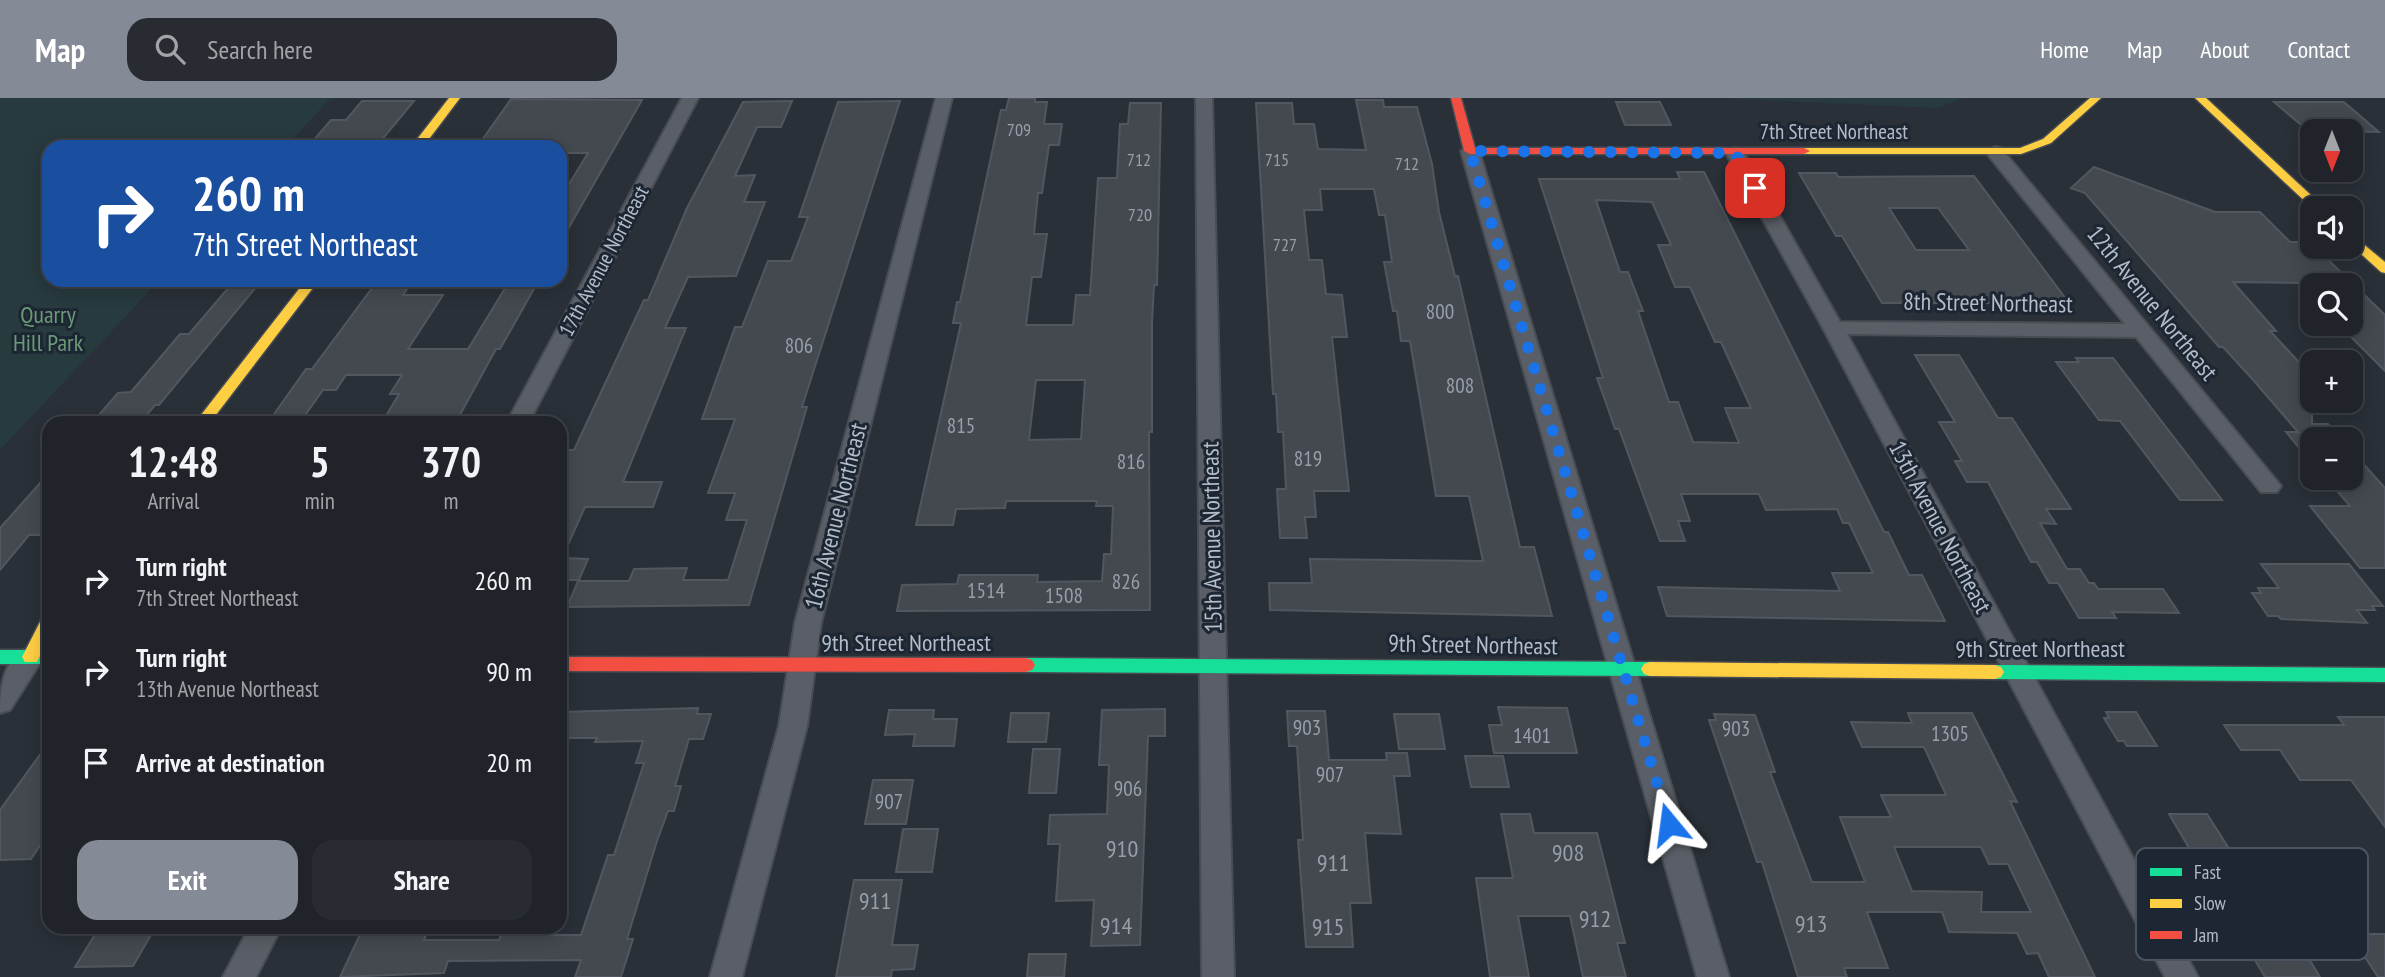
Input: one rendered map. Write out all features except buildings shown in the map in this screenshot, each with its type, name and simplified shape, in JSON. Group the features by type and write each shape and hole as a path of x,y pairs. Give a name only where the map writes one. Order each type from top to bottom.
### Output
{"street":[{"path":"422,140 455,98"},
{"name":"17th Avenue Northeast","path":"521,416 690,98"},
{"name":"16th Avenue Northeast","path":"726,977 793,726 808,623 944,98"},
{"name":"15th Avenue Northeast","path":"1204,98 1218,977"},
{"path":"1455,98 1713,977"},
{"name":"7th Street Northeast","path":"1470,151 1995,152 2036,148 2096,98"},
{"path":"2200,98 2306,196"},
{"name":"12th Avenue Northeast","path":"1995,152 2269,486"},
{"name":"13th Avenue Northeast","path":"1735,153 1833,328 2136,892"},
{"path":"2363,249 2385,269"},
{"path":"207,416 308,287"},
{"name":"8th Street Northeast","path":"1833,328 2141,331"},
{"path":"0,657 40,657"},
{"path":"0,702 40,657"},
{"name":"9th Street Northeast","path":"567,664 2385,675"},
{"path":"239,977 262,934"},
{"name":"13th Avenue Northeast","path":"2173,960 2182,977"}],"green space":[{"name":"Quarry Hill Park","path":"0,98 331,98 292,140 42,140 42,287 153,287 0,450"},
{"path":"1719,98 1965,98 1937,108"}],"traffic: fast":[{"path":"0,657 42,657"},
{"path":"1026,665 1650,669"},
{"path":"1995,672 2385,675"}],"traffic: slow":[{"path":"422,140 455,98"},
{"path":"1804,151 2021,151 2047,141 2096,98"},
{"path":"2200,98 2306,196"},
{"path":"2363,249 2385,269"},
{"path":"207,416 308,287"},
{"path":"31,657 42,634"},
{"path":"1650,669 1995,672"}],"traffic: jam":[{"path":"1456,98 1470,151 1804,151"},
{"path":"567,664 1026,665"}],"route":[{"path":"1669,824 1470,151 1735,153 1755,188"}]}
